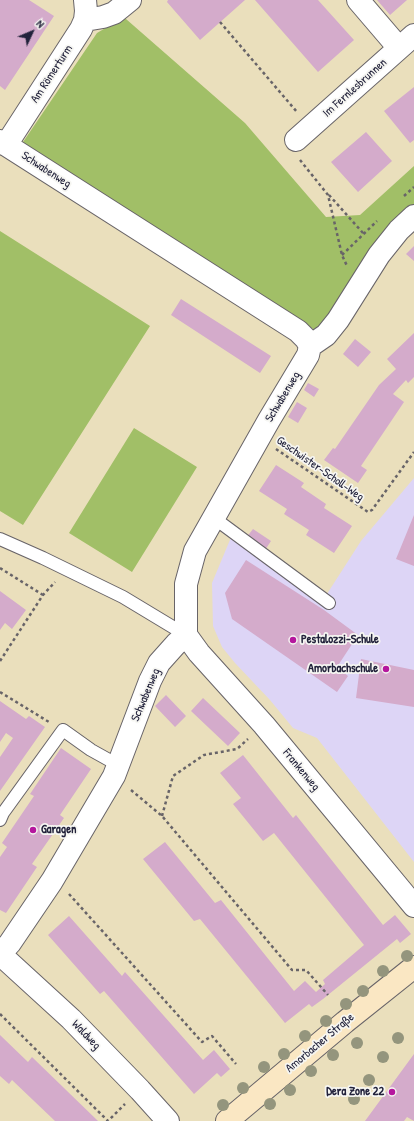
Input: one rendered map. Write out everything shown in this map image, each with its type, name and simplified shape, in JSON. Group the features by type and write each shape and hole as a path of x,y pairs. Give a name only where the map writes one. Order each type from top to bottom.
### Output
{"street":[{"path":"85,10 103,16 114,12 130,0"},
{"path":"358,0 407,42"},
{"name":"Am Römerturm","path":"3,143 81,29 85,10"},
{"name":"Im Fernlesbrunnen","path":"303,134 407,42"},
{"name":"Schwabenweg","path":"2,946 52,881 116,771 150,681 159,663 186,635 186,584 195,551 308,355 310,346 306,339 298,331 3,143"},
{"path":"310,346 326,335 338,320 379,255 399,230 414,216"},
{"name":"Frankenweg","path":"186,635 199,653 264,725 414,906"},
{"name":"Waldweg","path":"2,946 168,1121"},
{"name":"Amorbacher Straße","path":"227,1121 345,1022 414,967"}],"lane":[{"path":"214,518 329,603"},
{"path":"0,539 123,597 186,635"},
{"path":"0,820 3,813 63,730 91,750 116,771"}],"path":[{"path":"220,22 303,134 291,149 328,195 363,233"},
{"path":"328,195 342,255 358,289"},
{"name":"Geschwister-Scholl-Weg","path":"260,438 368,512 372,510 414,452"},
{"path":"0,568 42,595"},
{"path":"0,661 42,595 66,570"},
{"path":"0,692 63,730"},
{"path":"162,816 173,776 204,755 237,750 264,725"},
{"path":"116,771 162,816 292,970 306,970 328,995"},
{"path":"52,881 68,893 202,1042 212,1036 236,1064"},
{"path":"0,1014 108,1120 140,1090"}],"shaded area":[{"path":"414,478 414,862 317,738 293,728 222,647 213,626 212,583 232,535 325,597 361,541"}],"green space":[{"path":"126,19 245,123 326,217 360,215 414,166 414,205 401,216 318,332 21,145 97,33 119,20"},
{"path":"0,231 150,326 23,525 0,511"},
{"path":"134,428 197,467 132,572 69,533"}],"building":[{"path":"0,0 29,0 54,16 5,90 0,86"},
{"path":"168,0 245,0 200,40 167,2"},
{"path":"255,0 318,0 354,40 318,72"},
{"path":"377,0 407,0 390,15"},
{"path":"414,87 414,140 410,143 384,111"},
{"path":"366,132 392,161 358,192 331,162"},
{"path":"414,246 414,261 406,254"},
{"path":"181,299 271,356 260,373 171,315"},
{"path":"414,333 414,377 408,383 406,380 393,394 404,402 361,466 367,470 358,483 324,460 333,448 335,449 379,385 396,369 387,359"},
{"path":"355,339 371,352 358,367 343,354"},
{"path":"308,383 319,389 314,397 304,390"},
{"path":"297,402 307,408 298,423 288,417"},
{"path":"276,465 304,483 301,487 326,504 324,508 352,526 334,553 306,535 309,530 284,514 287,509 259,491"},
{"path":"414,515 414,566 396,559"},
{"path":"253,529 271,541 265,550 246,538"},
{"path":"246,560 324,610 358,635 337,667 348,676 337,692 232,619 225,593"},
{"path":"0,591 26,610 12,629 5,623 0,630"},
{"path":"361,659 414,670 414,707 356,698"},
{"path":"166,695 186,716 175,727 155,706"},
{"path":"203,698 240,733 228,746 191,711"},
{"path":"0,701 26,719 29,716 45,727 0,791 0,757 13,738 6,733 0,742"},
{"name":"Garagen","path":"61,748 91,769 60,815 64,818 32,864 37,867 6,913 0,910 0,857 7,847 2,843 34,796 30,794"},
{"path":"243,755 293,818 296,815 383,925 395,915 411,934 400,943 397,939 323,999 312,1007 309,1004 285,1023 200,919 194,921 143,859 165,842 215,903 221,900 294,991 305,981 316,992 325,984 323,980 364,945 274,833 263,841 233,804 241,798 220,773"},
{"path":"69,916 122,976 125,972 203,1060 214,1050 230,1069 221,1077 217,1073 194,1094 104,991 100,994 48,935"},
{"path":"0,1035 28,1062 32,1057 98,1121 55,1121 12,1080 9,1084 0,1076"},
{"path":"414,1054 414,1121 407,1117 404,1121 365,1121"}],"place":[{"name":"Pestalozzi-Schule","path":"293,640"},
{"name":"Amorbachschule","path":"386,669"},
{"name":"Garagen","path":"33,830"},
{"name":"Dera Zone 22","path":"392,1092"}]}
